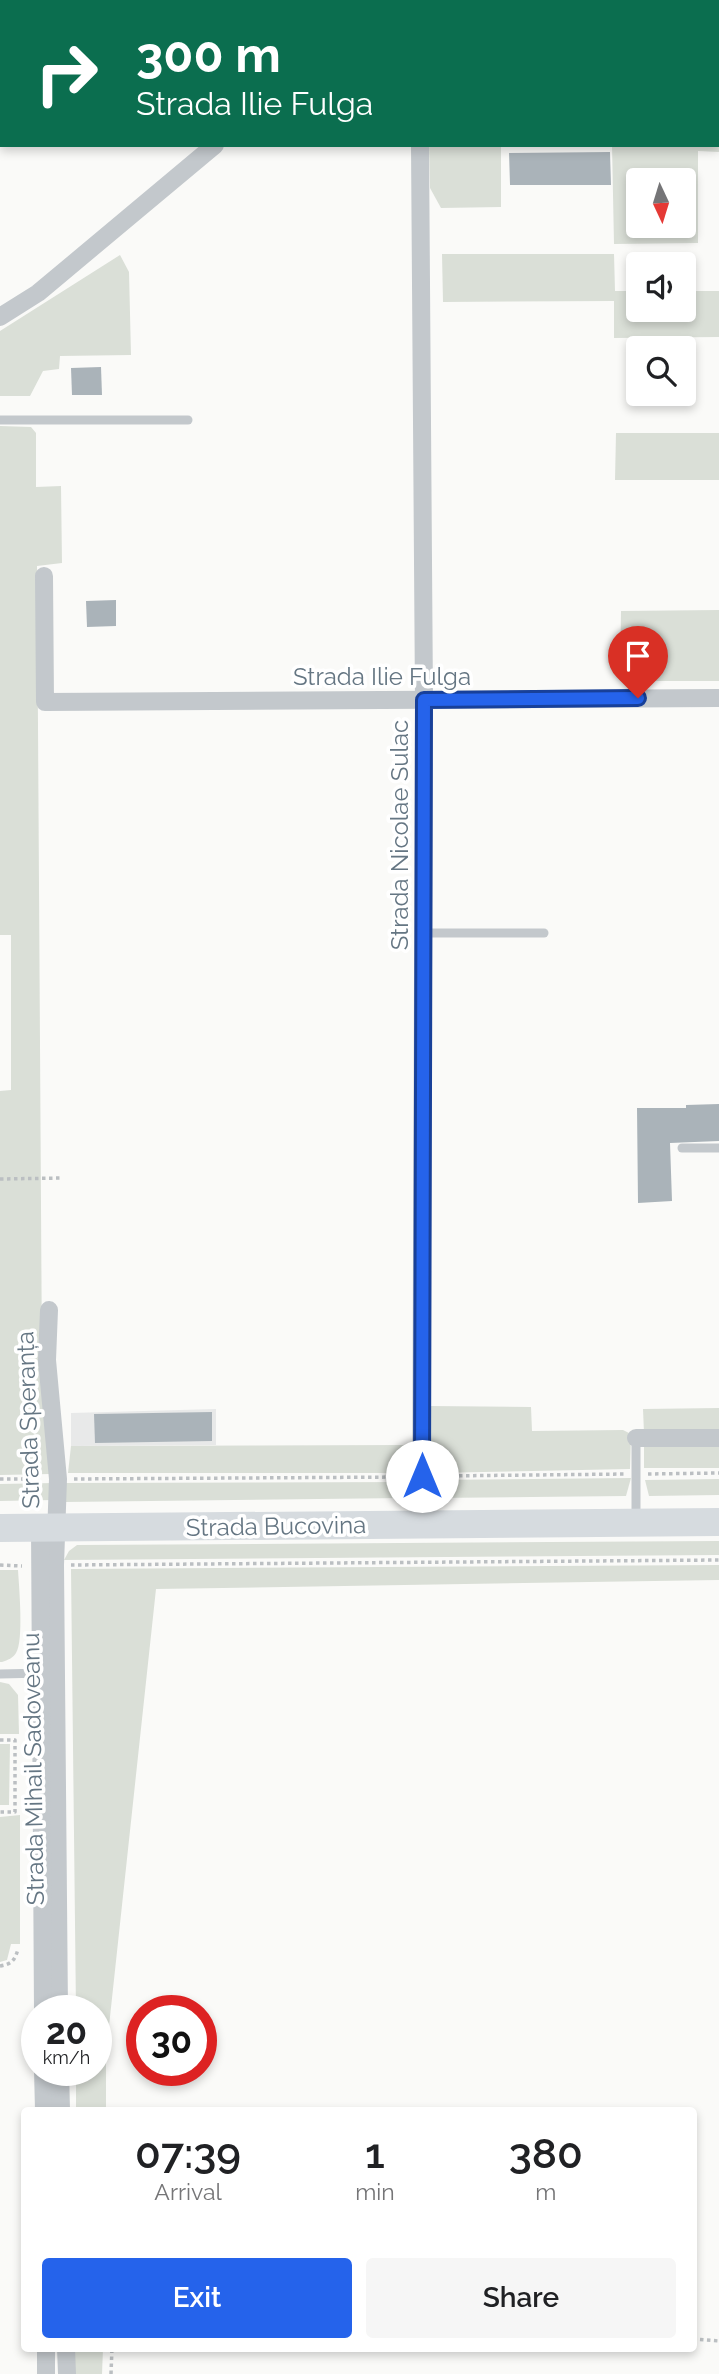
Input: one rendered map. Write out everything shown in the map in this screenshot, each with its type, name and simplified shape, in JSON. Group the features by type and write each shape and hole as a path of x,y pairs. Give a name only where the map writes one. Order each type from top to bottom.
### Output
{"main road":[{"name":"Strada Bucovina","path":"0,1528 719,1522"}],"street":[{"path":"0,317 38,293 213,147"},
{"name":"Strada Nicolae Sulac","path":"420,147 424,700 421,1524"},
{"name":"Strada Ilie Fulga","path":"44,576 45,702 719,698"},
{"name":"Strada Speranța","path":"48,1528 58,1479 47,1360 49,1310"},
{"path":"636,1438 719,1438"},
{"name":"Strada Mihail Sadoveanu","path":"43,1995 49,1673 41,1566 48,1528"},
{"name":"Strada Mihail Sadoveanu","path":"48,1528 49,1673 59,1995"},
{"path":"43,2086 44,2107"},
{"path":"60,2086 61,2107"},
{"path":"46,2352 46,2374"},
{"path":"66,2352 67,2374"}],"lane":[{"path":"0,420 188,420"},
{"path":"423,933 544,933"},
{"path":"682,1148 719,1148"},
{"path":"636,1438 636,1523"},
{"path":"0,1674 49,1673"}],"path":[{"path":"0,1179 62,1178"},
{"path":"0,1479 719,1473"},
{"path":"68,1565 719,1560"},
{"path":"0,1565 41,1566"},
{"path":"0,1740 15,1740 15,1812 0,1812"},
{"path":"0,1966 15,1960 18,1949"},
{"path":"697,2339 719,2341"},
{"path":"111,2374 112,2352"}],"shaded area":[{"path":"429,147 501,147 501,207 441,208 430,188"},
{"path":"612,147 719,147 719,152 698,151 698,243 614,244"},
{"path":"442,254 614,254 615,291 626,291 626,322 696,322 696,291 719,291 719,337 614,338 614,301 443,302"},
{"path":"120,255 129,272 131,355 60,356 59,369 43,371 30,396 0,396 0,331"},
{"path":"0,426 31,427 36,433 36,487 61,486 62,563 37,566 42,1363 50,1474 0,1475 0,1091 11,1090 11,935 0,935"},
{"path":"616,433 719,433 719,480 615,480"},
{"path":"719,610 719,681 620,681 621,611"},
{"path":"430,1406 531,1407 532,1431 623,1430 631,1434 630,1469 429,1473"},
{"path":"719,1408 719,1433 644,1433 643,1409"},
{"path":"216,1409 216,1445 71,1446 71,1413"},
{"path":"406,1445 407,1473 68,1473 71,1446"},
{"path":"644,1445 719,1445 719,1468 644,1468"},
{"path":"631,1478 626,1496 435,1498 428,1492 428,1480"},
{"path":"719,1479 719,1495 649,1496 645,1480"},
{"path":"410,1482 410,1490 404,1498 65,1502 65,1483"},
{"path":"54,1483 54,1500 0,1501 0,1484"},
{"path":"719,1541 719,1555 64,1560 69,1551 77,1545"},
{"path":"719,1565 719,1580 156,1589 112,1998 112,1995 76,1995 71,1569"},
{"path":"0,1570 18,1570 20,1613 20,1637 16,1653 2,1662 0,1662"},
{"path":"0,1682 9,1684 18,1695 19,1734 0,1734"},
{"path":"0,1744 10,1744 9,1805 0,1805"},
{"path":"20,1815 20,1944 11,1944 7,1960 0,1962 0,1817"},
{"path":"76,2086 106,2086 106,2107 76,2107"},
{"path":"75,2352 103,2352 102,2374 75,2374"}],"building":[{"path":"610,152 611,185 510,185 509,153"},
{"path":"101,367 102,395 72,395 71,368"},
{"path":"116,600 116,626 87,627 86,601"},
{"path":"719,1104 719,1141 670,1143 672,1201 638,1203 637,1108 686,1108 686,1105"},
{"path":"212,1412 212,1441 95,1443 94,1414"}],"route":[{"path":"422,1476 424,700 638,698"}]}
